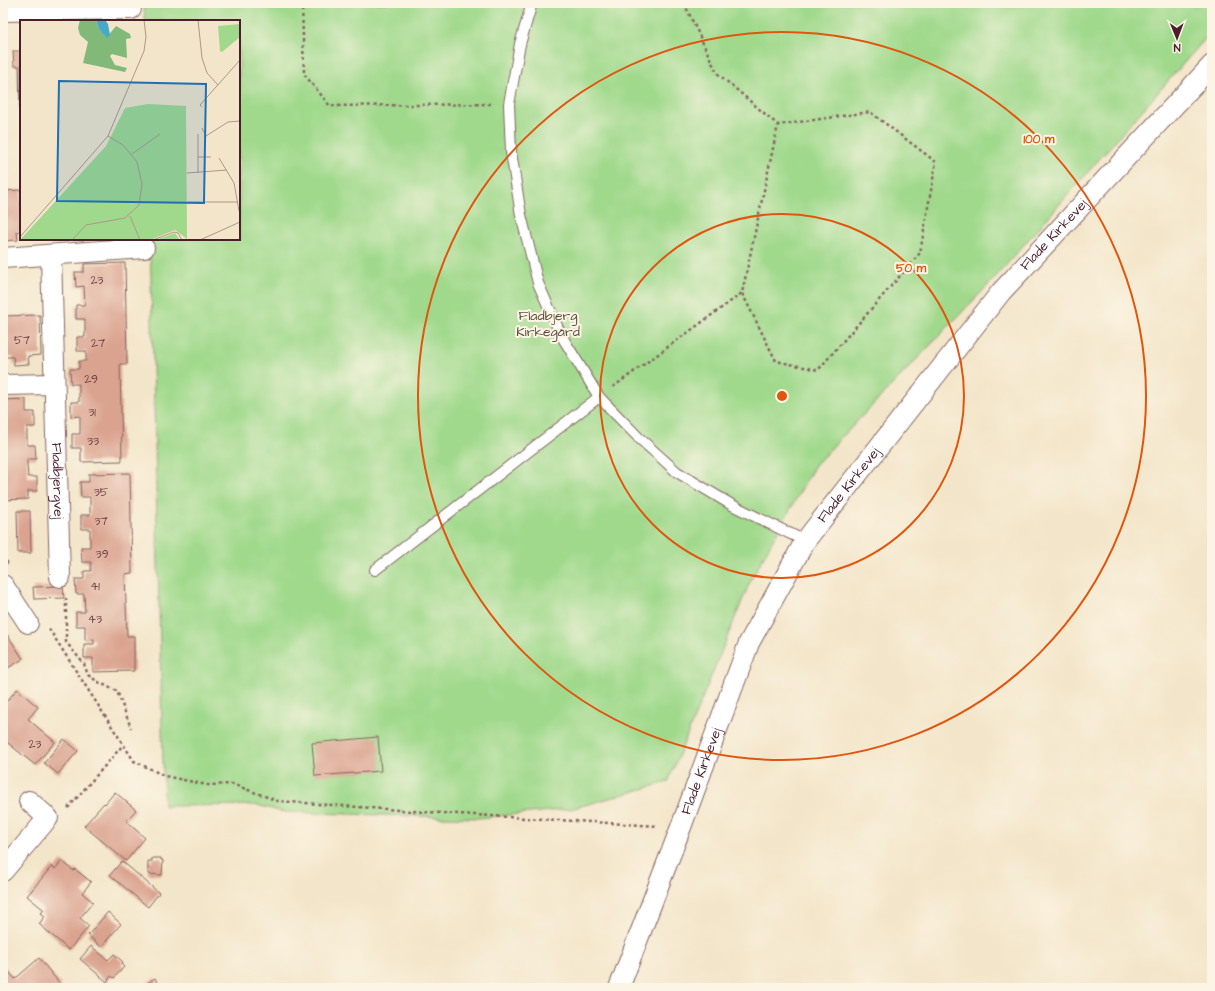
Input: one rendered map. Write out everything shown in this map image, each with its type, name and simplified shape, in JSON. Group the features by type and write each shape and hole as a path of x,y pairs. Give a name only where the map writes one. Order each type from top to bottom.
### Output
{"street":[{"path":"3,11 131,9"},
{"name":"Flade Kirkevej","path":"619,988 681,827 749,643 805,541 1001,292 1212,65"},
{"path":"3,258 144,248"},
{"name":"Fladbjergvej","path":"51,254 60,577"},
{"path":"3,385 54,384"},
{"path":"7,578 37,623"},
{"path":"3,870 48,818 29,801"}],"lane":[{"path":"532,3 520,44 509,104 511,152 520,207 538,283 561,335 599,397 638,438 677,472 732,505 805,541"},
{"path":"375,570 599,397"}],"path":[{"path":"302,3 304,74 330,106 509,104"},
{"path":"683,4 717,73 778,125 870,112 936,162 920,253 818,370 776,362 742,293 778,125"},
{"path":"599,397 742,293"},
{"path":"3,556 7,578"},
{"path":"60,577 66,583 66,642 84,664 88,675 100,683 118,690 131,728"},
{"path":"37,623 134,761 165,776 207,785 232,784 278,801 424,812 681,827"},
{"path":"48,818 64,812 123,745"}],"green space":[{"name":"Fladbjerg Kirkegård","path":"144,3 1212,3 1212,31 992,281 815,465 751,579 668,782 570,809 478,818 283,812 257,805 164,806 150,240 240,240 240,20 145,20"}],"building":[{"path":"13,51 20,51 20,116 19,66 14,66"},
{"path":"20,190 20,231 17,232 18,240 3,241 3,191"},
{"path":"125,263 127,364 120,364 122,461 81,462 81,448 72,448 72,434 80,434 80,416 71,417 71,402 79,402 79,384 71,384 70,369 79,369 79,361 86,361 86,351 77,351 77,337 85,337 85,319 76,319 76,305 85,305 84,286 76,287 75,272 84,272 84,264"},
{"path":"40,315 41,355 28,356 29,364 14,365 13,357 3,357 3,316"},
{"path":"26,399 26,412 35,412 35,427 27,427 27,445 35,445 36,459 27,459 27,465 28,477 37,477 37,491 28,491 28,499 3,500 3,400"},
{"path":"130,473 132,573 125,574 127,636 134,636 134,671 93,672 93,658 84,658 84,644 94,644 94,639 85,640 85,626 76,626 76,612 85,612 84,594 76,594 75,579 84,579 84,571 91,571 91,562 82,562 81,547 90,547 90,529 81,529 81,515 90,515 90,497 81,497 80,482 89,482 89,474"},
{"path":"17,511 30,511 31,553 18,553"},
{"path":"63,586 64,598 34,599 33,587"},
{"path":"3,628 23,659 3,671"},
{"path":"17,689 38,707 28,719 55,742 35,765 3,739 3,702 5,699 7,701"},
{"path":"378,737 381,771 315,776 312,743"},
{"path":"64,739 78,751 58,774 44,763"},
{"path":"115,792 136,810 126,821 145,838 126,861 84,826"},
{"path":"152,858 161,858 161,860 163,860 162,875 148,874 148,861 152,861"},
{"path":"62,861 91,882 82,893 93,902 80,918 89,926 69,950 39,924 45,916 41,913 44,910 27,896 52,866 55,869"},
{"path":"122,861 159,893 148,907 110,875"},
{"path":"108,912 121,924 101,947 88,935"},
{"path":"91,946 108,960 114,954 123,962 121,964 124,967 114,978 111,976 107,982 80,959"},
{"path":"39,958 61,985 58,988 3,988 3,968 5,967 15,979"},
{"path":"155,978 160,988 145,988 143,986"}]}
